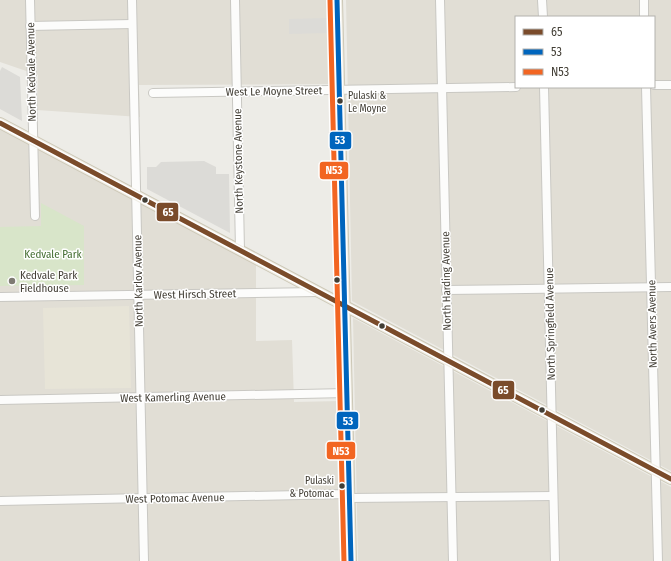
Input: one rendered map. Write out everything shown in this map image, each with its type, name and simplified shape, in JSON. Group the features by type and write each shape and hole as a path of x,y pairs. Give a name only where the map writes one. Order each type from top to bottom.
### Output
{"main road":[{"path":"337,0 351,561"},
{"path":"0,123 671,479"}],"street":[{"name":"North Kedvale Avenue","path":"30,0 35,216"},
{"name":"North Karlov Avenue","path":"132,0 144,561"},
{"name":"North Keystone Avenue","path":"235,0 240,250"},
{"name":"North Harding Avenue","path":"440,0 453,561"},
{"path":"542,0 543,16"},
{"path":"644,0 644,16"},
{"path":"30,26 132,24"},
{"path":"655,85 671,85"},
{"name":"West Le Moyne Street","path":"153,93 515,87"},
{"name":"North Springfield Avenue","path":"544,88 555,561"},
{"name":"North Avers Avenue","path":"646,88 658,561"},
{"path":"446,290 671,287"},
{"name":"West Hirsch Street","path":"0,298 319,292"},
{"name":"West Kamerling Avenue","path":"0,400 347,393"},
{"name":"West Potomac Avenue","path":"0,501 349,496 553,496"}],"shaded area":[{"path":"0,0 331,0 333,84 139,85 140,117 37,110 38,75 0,62"},
{"path":"346,0 671,0 671,471 352,301"},
{"path":"327,18 328,33 289,34 289,19"},
{"path":"2,67 20,77 22,121 0,109 0,71"},
{"path":"0,128 256,264 256,341 292,340 294,402 341,401 344,561 0,561"},
{"path":"204,161 216,167 216,174 229,174 230,233 147,189 147,167 156,167 161,162"},
{"path":"129,306 131,388 45,389 43,308"},
{"path":"353,318 671,487 671,561 358,561"}],"green space":[{"name":"Kedvale Park","path":"41,203 84,226 84,285 0,286 0,227 41,226"}],"transit line":[{"name":"N53","path":"330,0 344,561"},
{"name":"53","path":"337,0 351,561"},
{"name":"65","path":"0,123 671,479"}],"place":[{"name":"Pulaski & Le Moyne","path":"340,101"},
{"name":"Kedvale Park Fieldhouse","path":"12,281"},
{"name":"Pulaski & Potomac","path":"342,486"}]}
